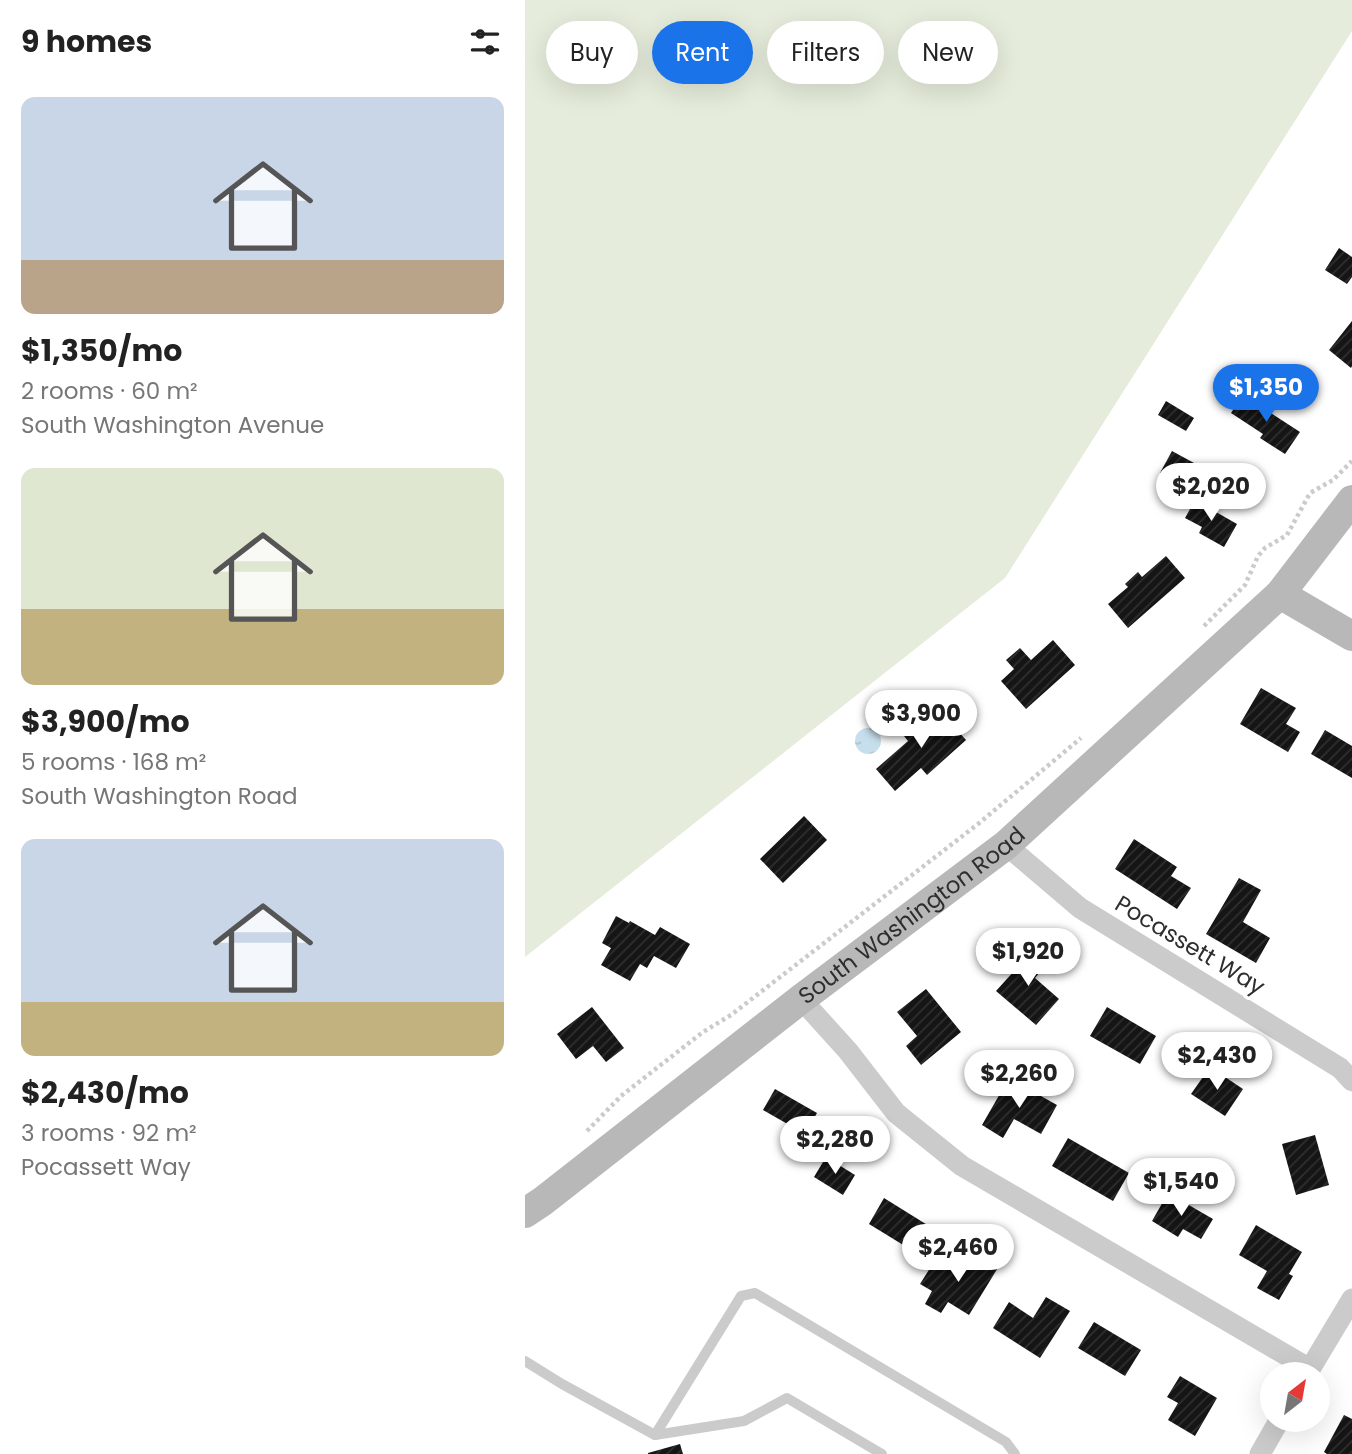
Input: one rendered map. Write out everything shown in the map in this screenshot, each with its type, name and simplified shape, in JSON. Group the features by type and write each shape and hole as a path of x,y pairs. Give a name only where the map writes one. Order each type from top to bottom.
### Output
{"street":[{"name":"South Washington Road","path":"525,1213 801,999 1006,845 1280,594 1352,500"},
{"path":"1280,594 1352,636"},
{"name":"Pocassett Way","path":"1006,845 1080,908 1340,1068 1352,1081"},
{"path":"801,999 848,1051 896,1113 962,1166 1292,1362"},
{"path":"1315,1362 1352,1299"},
{"path":"1260,1454 1273,1432"}],"lane":[{"path":"655,1434 741,1296 755,1293 1006,1442 1015,1454"},
{"path":"525,1361 655,1434 744,1421 787,1398 882,1454"}],"path":[{"path":"1197,632 1245,585 1258,556 1265,548 1287,534 1310,493 1333,480 1352,461"},
{"path":"581,1137 621,1096 703,1032 731,1015 968,832 1089,731"}],"green space":[{"path":"525,0 1352,0 1352,31 1005,578 525,957"}],"water":[{"path":"868,728 877,732 881,741 877,750 868,754 859,750 855,741 859,732"}],"building":[{"path":"1339,248 1352,257 1352,277 1347,284 1325,270"},
{"path":"1352,321 1352,366 1351,368 1329,350"},
{"path":"1243,395 1300,432 1285,454 1260,438 1263,434 1231,413"},
{"path":"1166,401 1194,418 1186,431 1158,415"},
{"path":"1172,451 1194,463 1182,485 1160,473"},
{"path":"1195,500 1237,524 1224,547 1199,533 1202,527 1185,518"},
{"path":"1166,556 1185,578 1128,628 1108,604 1128,587 1125,584 1138,572 1142,577"},
{"path":"1053,640 1075,665 1026,709 1001,681 1014,669 1006,660 1020,648 1031,660"},
{"path":"1261,688 1296,708 1286,724 1300,732 1288,752 1240,724"},
{"path":"941,712 966,740 927,775 921,768 895,791 876,769 908,741 900,731 913,719 922,729"},
{"path":"1325,730 1352,746 1352,778 1311,754"},
{"path":"804,816 827,840 783,883 760,859"},
{"path":"1134,839 1177,867 1171,876 1191,888 1177,909 1115,869"},
{"path":"1239,878 1261,890 1243,922 1270,938 1256,963 1206,934"},
{"path":"616,916 655,935 660,927 690,944 676,968 654,956 647,968 640,964 630,981 601,965 611,948 602,943"},
{"path":"1025,948 1045,966 1035,978 1059,999 1036,1025 996,991 1014,971 1010,967"},
{"path":"926,989 961,1032 921,1065 906,1046 917,1036 897,1012"},
{"path":"592,1007 624,1048 606,1062 593,1046 576,1059 557,1034"},
{"path":"1107,1007 1156,1036 1140,1064 1090,1036"},
{"path":"1210,1067 1243,1089 1225,1116 1191,1094"},
{"path":"1009,1078 1057,1105 1041,1134 1014,1119 1003,1138 982,1125"},
{"path":"775,1089 817,1113 805,1134 763,1110"},
{"path":"1315,1135 1329,1185 1296,1195 1282,1144"},
{"path":"1068,1138 1129,1173 1113,1201 1052,1166"},
{"path":"826,1157 855,1175 843,1195 814,1177"},
{"path":"1168,1193 1213,1219 1201,1239 1183,1229 1178,1237 1152,1221"},
{"path":"884,1198 929,1226 913,1251 869,1224"},
{"path":"1256,1225 1302,1252 1289,1274 1293,1276 1279,1300 1257,1288 1267,1271 1239,1255"},
{"path":"977,1253 999,1266 969,1315 948,1302 941,1313 925,1304 932,1291 920,1284 937,1257 963,1273"},
{"path":"1046,1297 1070,1311 1040,1358 993,1328 1009,1302 1033,1318"},
{"path":"1094,1322 1141,1350 1125,1376 1078,1348"},
{"path":"1180,1376 1217,1398 1195,1436 1168,1420 1178,1403 1167,1397"},
{"path":"1344,1415 1352,1419 1352,1454 1327,1454 1324,1452"},
{"path":"680,1444 683,1454 648,1454 648,1453"}]}
